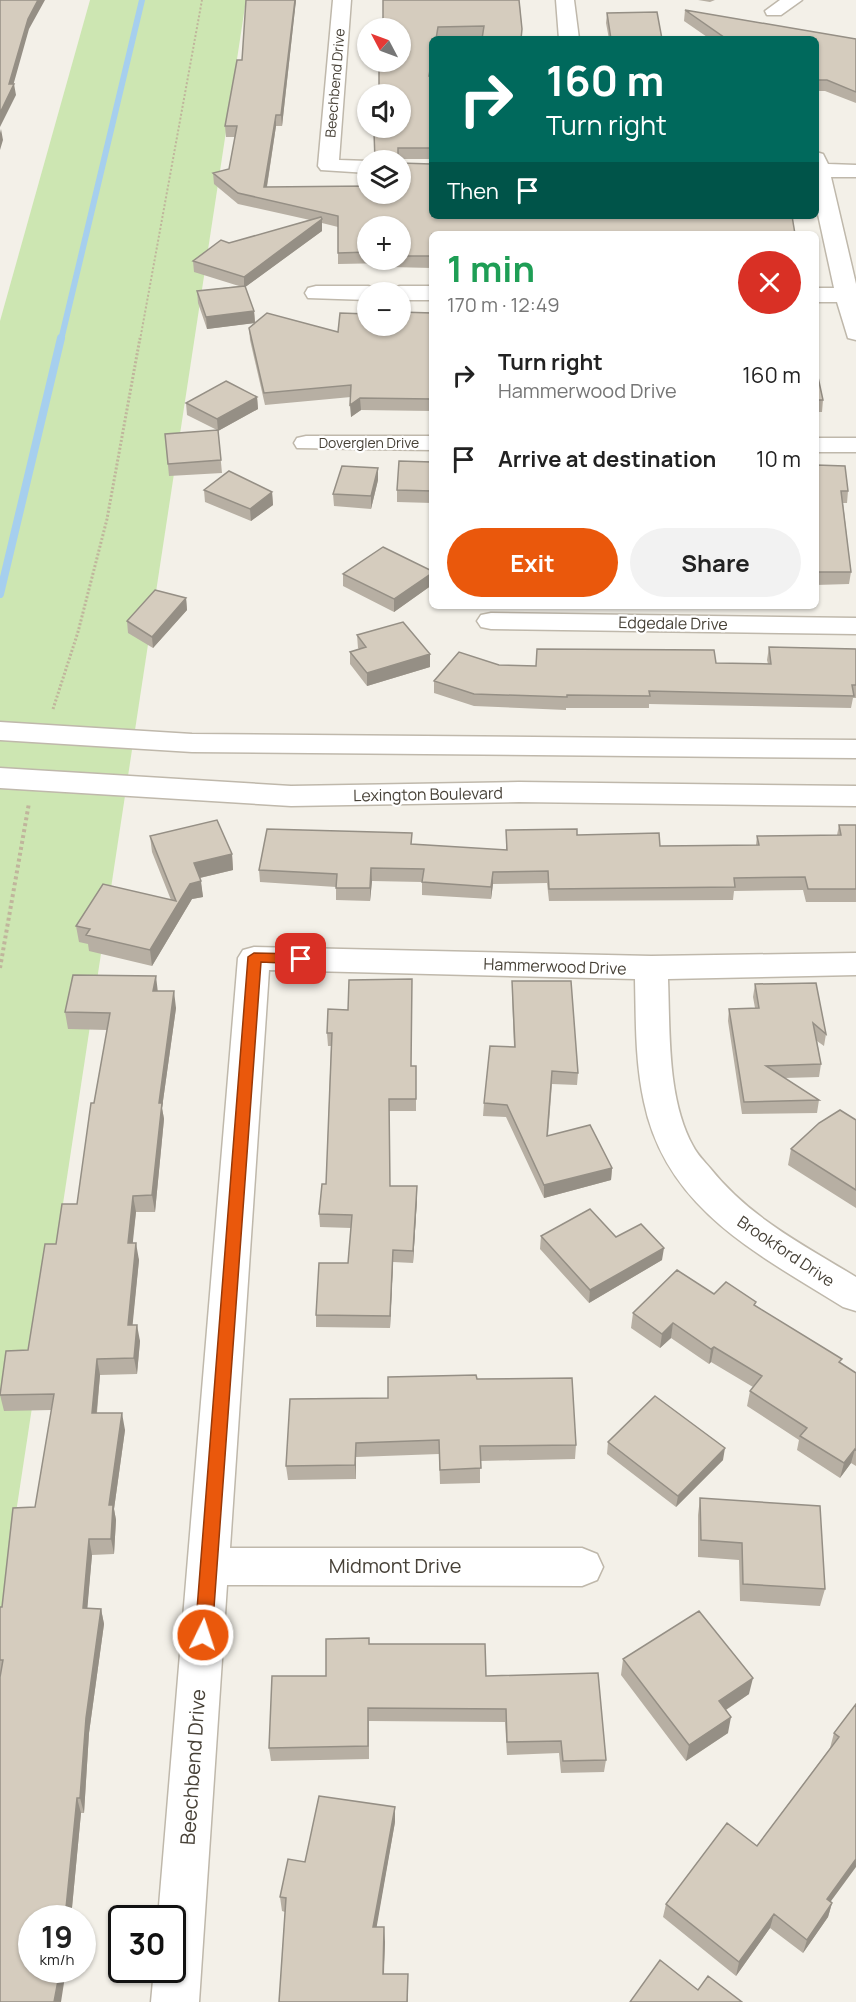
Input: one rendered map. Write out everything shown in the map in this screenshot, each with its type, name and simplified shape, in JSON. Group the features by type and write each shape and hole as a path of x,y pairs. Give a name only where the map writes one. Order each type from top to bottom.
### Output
{"street":[{"name":"Beechbend Drive","path":"342,0 328,166 357,167"},
{"path":"566,0 569,36"},
{"path":"774,11 793,0"},
{"path":"819,166 856,171"},
{"path":"819,174 851,295 856,333"},
{"path":"316,293 357,293"},
{"path":"411,293 429,293"},
{"path":"819,295 851,295"},
{"name":"Doverglen Drive","path":"306,443 429,444"},
{"path":"819,445 856,445"},
{"name":"Edgedale Drive","path":"491,621 856,626"},
{"path":"0,731 192,743 856,749"},
{"path":"181,791 192,743"},
{"name":"Lexington Boulevard","path":"0,778 33,782 291,796 519,792 856,796"},
{"name":"Beechbend Drive","path":"175,2002 254,957"},
{"name":"Hammerwood Drive","path":"254,957 651,968 856,964"},
{"name":"Brookford Drive","path":"651,968 654,1059 661,1103 677,1152 712,1196 745,1227 856,1296"},
{"name":"Midmont Drive","path":"209,1566 582,1567"}],"path":[{"path":"45,734 78,632 107,519 202,0"},
{"path":"0,968 33,782"}],"green space":[{"path":"90,0 246,0 0,1618 0,321"}],"building":[{"path":"0,0 38,0 28,19 9,84 14,84 0,113"},
{"path":"246,0 295,0 281,115 276,115 264,187 357,186 357,204 411,204 411,163 429,164 429,219 792,219 794,231 429,231 429,256 411,256 411,216 357,216 357,252 338,253 338,216 238,193 213,173 229,169 237,126 225,126 237,60 242,60"},
{"path":"383,0 519,0 521,36 482,36 484,26 438,27 436,36 429,36 429,148 375,150 374,138 411,138 411,84 379,84 379,72 411,72 411,18 383,18"},
{"path":"685,10 856,39 856,92 827,80 819,80 819,36 722,36"},
{"path":"657,12 661,36 611,36 607,13"},
{"path":"321,217 322,219 244,277 193,261 221,240 229,243"},
{"path":"245,286 254,311 206,317 197,291"},
{"path":"411,312 429,313 429,399 360,398 350,405 351,385 264,393 249,328 267,313 338,332 340,313 357,314 357,336 411,336"},
{"path":"226,381 257,397 217,419 186,403"},
{"path":"819,382 823,400 819,400"},
{"path":"218,430 221,460 168,464 165,434"},
{"path":"399,461 429,462 429,491 397,490"},
{"path":"819,465 845,466 848,491 841,491 851,572 819,572"},
{"path":"342,466 378,468 371,496 333,494"},
{"path":"229,471 272,492 250,509 204,490"},
{"path":"383,547 429,570 429,575 394,599 343,574"},
{"path":"155,590 186,598 152,637 127,621"},
{"path":"403,622 430,654 367,673 350,652 366,647 357,635"},
{"path":"769,647 856,649 856,685 852,685 854,696 649,691 650,696 567,695 567,697 474,694 434,681 459,652 499,665 536,666 537,649 714,650 716,663 771,664"},
{"path":"217,820 232,854 194,863 201,881 190,884 150,950 86,935 90,929 76,926 103,884 176,901 150,836"},
{"path":"839,825 856,825 856,889 808,889 805,877 734,878 735,887 549,889 548,871 493,872 491,887 422,882 424,869 371,868 370,888 336,888 337,874 259,870 267,829 412,833 411,844 507,850 506,830 577,829 577,835 659,833 660,846 759,845 757,836 841,835"},
{"path":"73,975 156,976 153,991 174,991 159,1103 162,1103 152,1195 133,1196 128,1243 136,1243 128,1325 137,1325 134,1358 97,1359 92,1413 122,1413 109,1505 113,1505 111,1539 89,1539 83,1608 101,1609 86,1718 80,1798 77,1798 66,1905 18,1905 18,1983 58,1983 54,2002 0,2002 0,1677 3,1660 0,1660 0,1607 2,1607 13,1508 35,1507 54,1394 0,1395 6,1351 28,1350 45,1244 56,1244 62,1204 77,1204 91,1103 94,1103 110,1013 65,1012"},
{"path":"412,979 411,1066 416,1066 416,1099 389,1099 390,1186 417,1186 413,1251 393,1250 390,1316 316,1315 319,1263 348,1263 352,1215 319,1214 322,1184 326,1184 332,1033 327,1033 328,1009 348,1010 349,980"},
{"path":"512,981 571,981 578,1073 552,1071 547,1136 590,1125 612,1168 544,1185 507,1105 484,1103 490,1046 515,1047"},
{"path":"816,983 826,1034 813,1023 821,1064 766,1066 819,1100 744,1102 729,1009 759,1008 755,984"},
{"path":"840,1110 856,1120 856,1190 791,1149 819,1123"},
{"path":"590,1209 616,1237 641,1224 664,1248 590,1290 541,1236"},
{"path":"677,1270 714,1294 726,1282 756,1302 754,1305 842,1359 839,1362 856,1373 856,1450 844,1463 800,1436 807,1428 750,1391 762,1376 714,1347 711,1349 673,1323 662,1334 633,1313"},
{"path":"476,1375 477,1379 572,1378 576,1445 480,1446 481,1468 440,1470 439,1440 356,1443 355,1465 286,1466 290,1399 388,1398 388,1377"},
{"path":"655,1396 725,1448 678,1496 608,1442"},
{"path":"700,1498 820,1506 825,1589 743,1584 742,1543 701,1540"},
{"path":"699,1611 753,1678 719,1701 731,1717 689,1745 623,1659"},
{"path":"369,1638 369,1644 485,1644 486,1676 598,1673 606,1760 563,1761 561,1741 507,1742 506,1709 368,1708 368,1746 269,1748 272,1676 326,1676 326,1639"},
{"path":"856,1704 856,1859 827,1899 832,1903 807,1940 774,1914 739,1962 666,1904 727,1823 757,1846 839,1737 834,1733"},
{"path":"319,1796 395,1807 373,1927 384,1927 383,1974 408,1974 407,2002 279,2002 286,1898 280,1897 288,1859 305,1862"},
{"path":"660,1960 698,1990 708,1976 742,2002 630,2002"}],"waterway":[{"path":"61,340 142,0"},
{"path":"0,594 61,338"}],"route":[{"path":"203,1635 254,957 301,959"}]}
